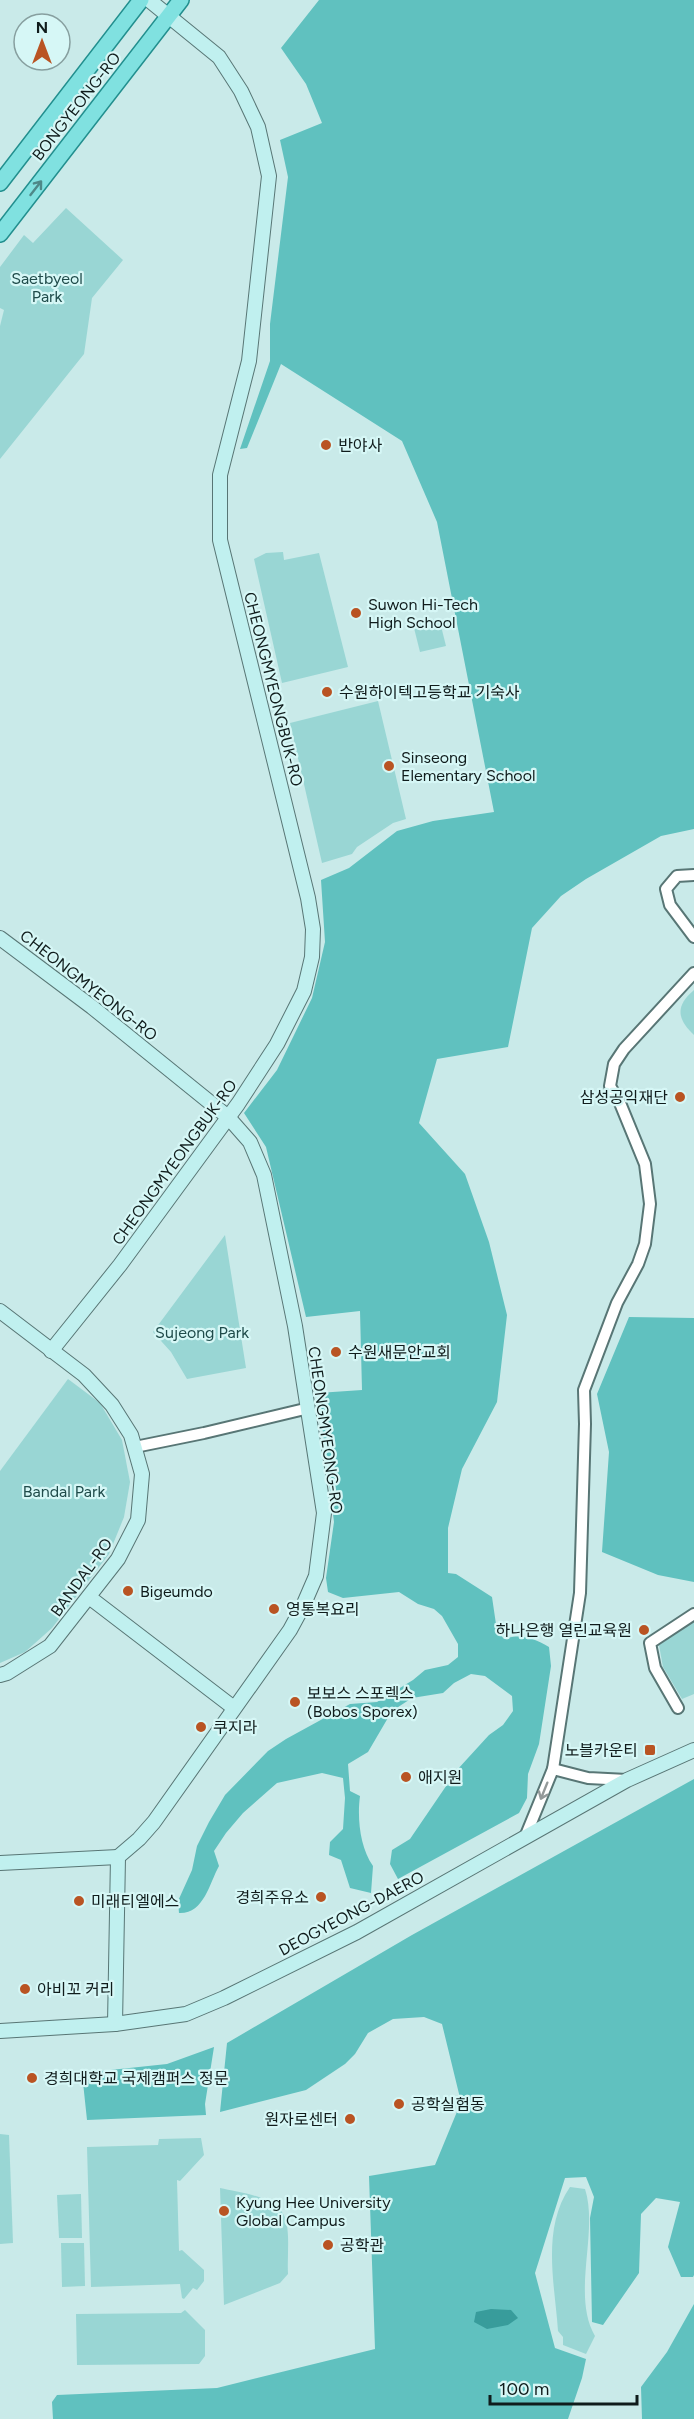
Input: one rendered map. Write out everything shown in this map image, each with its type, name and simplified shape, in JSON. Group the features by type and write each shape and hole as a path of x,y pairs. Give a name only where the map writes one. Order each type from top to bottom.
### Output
{"main road":[{"name":"BONGYEONG-RO","path":"0,183 141,0"},
{"name":"BONGYEONG-RO","path":"0,234 181,0"}],"street":[{"name":"CHEONGMYEONGBUK-RO","path":"51,1351 120,1265 228,1117 277,1044 304,991 312,957 313,929 303,875 220,540 220,475 249,361 269,176 258,127 241,91 219,57 149,0"},
{"path":"694,875 677,876 666,889 670,905 694,937"},
{"name":"CHEONGMYEONG-RO","path":"0,938 92,1007 228,1117 250,1142 264,1175 295,1326 324,1513 316,1576 290,1630 154,1822 118,1857"},
{"path":"526,1835 553,1769 580,1593 584,1390 617,1303 638,1264 645,1244 650,1204 645,1164 620,1103 610,1086 614,1064 624,1049 694,973"},
{"name":"BANDAL-RO","path":"0,1311 84,1375 112,1405 135,1447 142,1474 138,1520 118,1559 50,1646 0,1676"},
{"path":"135,1447 204,1434 309,1408"},
{"path":"89,1597 234,1708"},
{"path":"678,1708 655,1668 650,1643 694,1614"},
{"name":"DEOGYEONG-DAERO","path":"0,2032 116,2024 186,2014 224,1998 357,1932 627,1780 694,1750"},
{"path":"553,1769 588,1778 627,1780"},
{"path":"0,1863 118,1857 116,2024"}],"green space":[{"name":"Saetbyeol Park","path":"66,208 123,260 92,298 84,354 0,459 0,326 4,310 0,308 0,267 24,235 33,243"},
{"path":"283,552 284,560 319,553 348,667 282,683 254,559 266,553"},
{"path":"439,618 446,646 420,652 413,624"},
{"path":"378,701 406,819 393,823 357,847 352,854 322,863 290,723"},
{"path":"694,990 694,1035 684,1023 680,1012 684,1002"},
{"name":"Sujeong Park","path":"225,1235 246,1368 187,1379 171,1352 153,1332"},
{"name":"Bandal Park","path":"68,1379 100,1403 122,1440 130,1482 124,1517 109,1554 52,1628 25,1652 0,1663 0,1471"},
{"path":"694,1622 694,1694 682,1699 663,1667 659,1645"},
{"path":"0,2134 9,2135 13,2243 0,2244"},
{"path":"201,2138 204,2155 180,2181 177,2180 179,2251 182,2250 204,2270 204,2281 197,2290 193,2288 184,2299 180,2284 91,2287 87,2147 158,2145 159,2139"},
{"path":"570,2187 585,2189 588,2206 585,2302 588,2320 595,2336 586,2354 563,2345 563,2337 558,2331 552,2258 553,2239 555,2221"},
{"path":"220,2188 259,2197 276,2206 286,2221 288,2240 288,2274 280,2283 224,2305"},
{"path":"81,2194 82,2238 59,2238 57,2195"},
{"path":"61,2243 84,2243 85,2286 62,2287"},
{"path":"185,2310 205,2330 205,2356 199,2364 77,2365 76,2314 181,2313"}],"shaded area":[{"path":"319,0 694,0 694,829 661,836 561,896 532,928 508,1047 437,1059 419,1123 465,1174 489,1242 507,1315 497,1402 462,1469 448,1528 448,1573 456,1574 492,1597 497,1631 504,1639 516,1636 527,1637 549,1647 551,1666 539,1744 528,1774 527,1798 519,1813 398,1879 390,1864 392,1850 410,1839 457,1770 489,1735 503,1725 513,1711 512,1696 485,1676 471,1674 454,1683 443,1693 412,1698 392,1711 368,1752 348,1764 350,1791 360,1796 359,1823 362,1842 373,1866 371,1893 350,1888 341,1860 329,1855 330,1842 343,1829 345,1798 343,1778 322,1773 277,1783 243,1813 214,1851 219,1866 205,1897 194,1909 179,1913 178,1901 192,1870 197,1846 209,1822 225,1795 268,1751 350,1704 377,1702 425,1670 448,1665 458,1657 458,1644 442,1616 434,1609 418,1604 399,1592 343,1598 328,1592 326,1578 334,1522 318,1393 362,1390 360,1311 306,1317 266,1147 244,1113 277,1070 312,998 325,942 321,880 349,868 397,831 433,821 494,812 437,522 402,441 281,364 247,448 240,449 270,361 270,324 288,177 280,140 322,123 306,84 281,48"},
{"path":"629,1317 694,1318 694,1582 658,1575 602,1552 609,1452 597,1394"},
{"path":"694,1779 694,2275 693,2277 681,2277 668,2247 680,2202 656,2198 641,2214 639,2273 603,2325 592,2322 590,2218 594,2197 586,2177 565,2178 535,2273 555,2348 586,2359 568,2419 53,2419 52,2402 57,2395 217,2388 375,2349 369,2176 435,2165 461,2102 442,2024 424,2017 393,2019 368,2033 355,2054 345,2064 306,2090 220,2112 227,2043 412,1935"},
{"path":"214,2047 205,2104 206,2115 87,2120 82,2073 167,2064"},
{"path":"694,2304 694,2419 642,2419 641,2387 667,2352"},
{"path":"491,2309 511,2310 518,2318 508,2325 487,2329 474,2322 476,2312"}],"place":[{"name":"반야사","path":"326,445"},
{"name":"Suwon Hi-Tech High School","path":"356,613"},
{"name":"수원하이텍고등학교 기숙사","path":"327,692"},
{"name":"Sinseong Elementary School","path":"389,766"},
{"name":"삼성공익재단","path":"680,1097"},
{"name":"수원새문안교회","path":"336,1352"},
{"name":"Bigeumdo","path":"128,1591"},
{"name":"영통복요리","path":"274,1609"},
{"name":"하나은행 열린교육원","path":"644,1630"},
{"name":"보보스 스포렉스 (Bobos Sporex)","path":"295,1702"},
{"name":"쿠지라","path":"201,1727"},
{"name":"노블카운티","path":"650,1750"},
{"name":"애지원","path":"406,1777"},
{"name":"경희주유소","path":"321,1897"},
{"name":"미래티엘에스","path":"79,1901"},
{"name":"아비꼬 커리","path":"25,1989"},
{"name":"경희대학교 국제캠퍼스 정문","path":"32,2078"},
{"name":"공학실험동","path":"399,2104"},
{"name":"원자로센터","path":"350,2119"},
{"name":"Kyung Hee University Global Campus","path":"224,2211"},
{"name":"공학관","path":"328,2245"}]}
